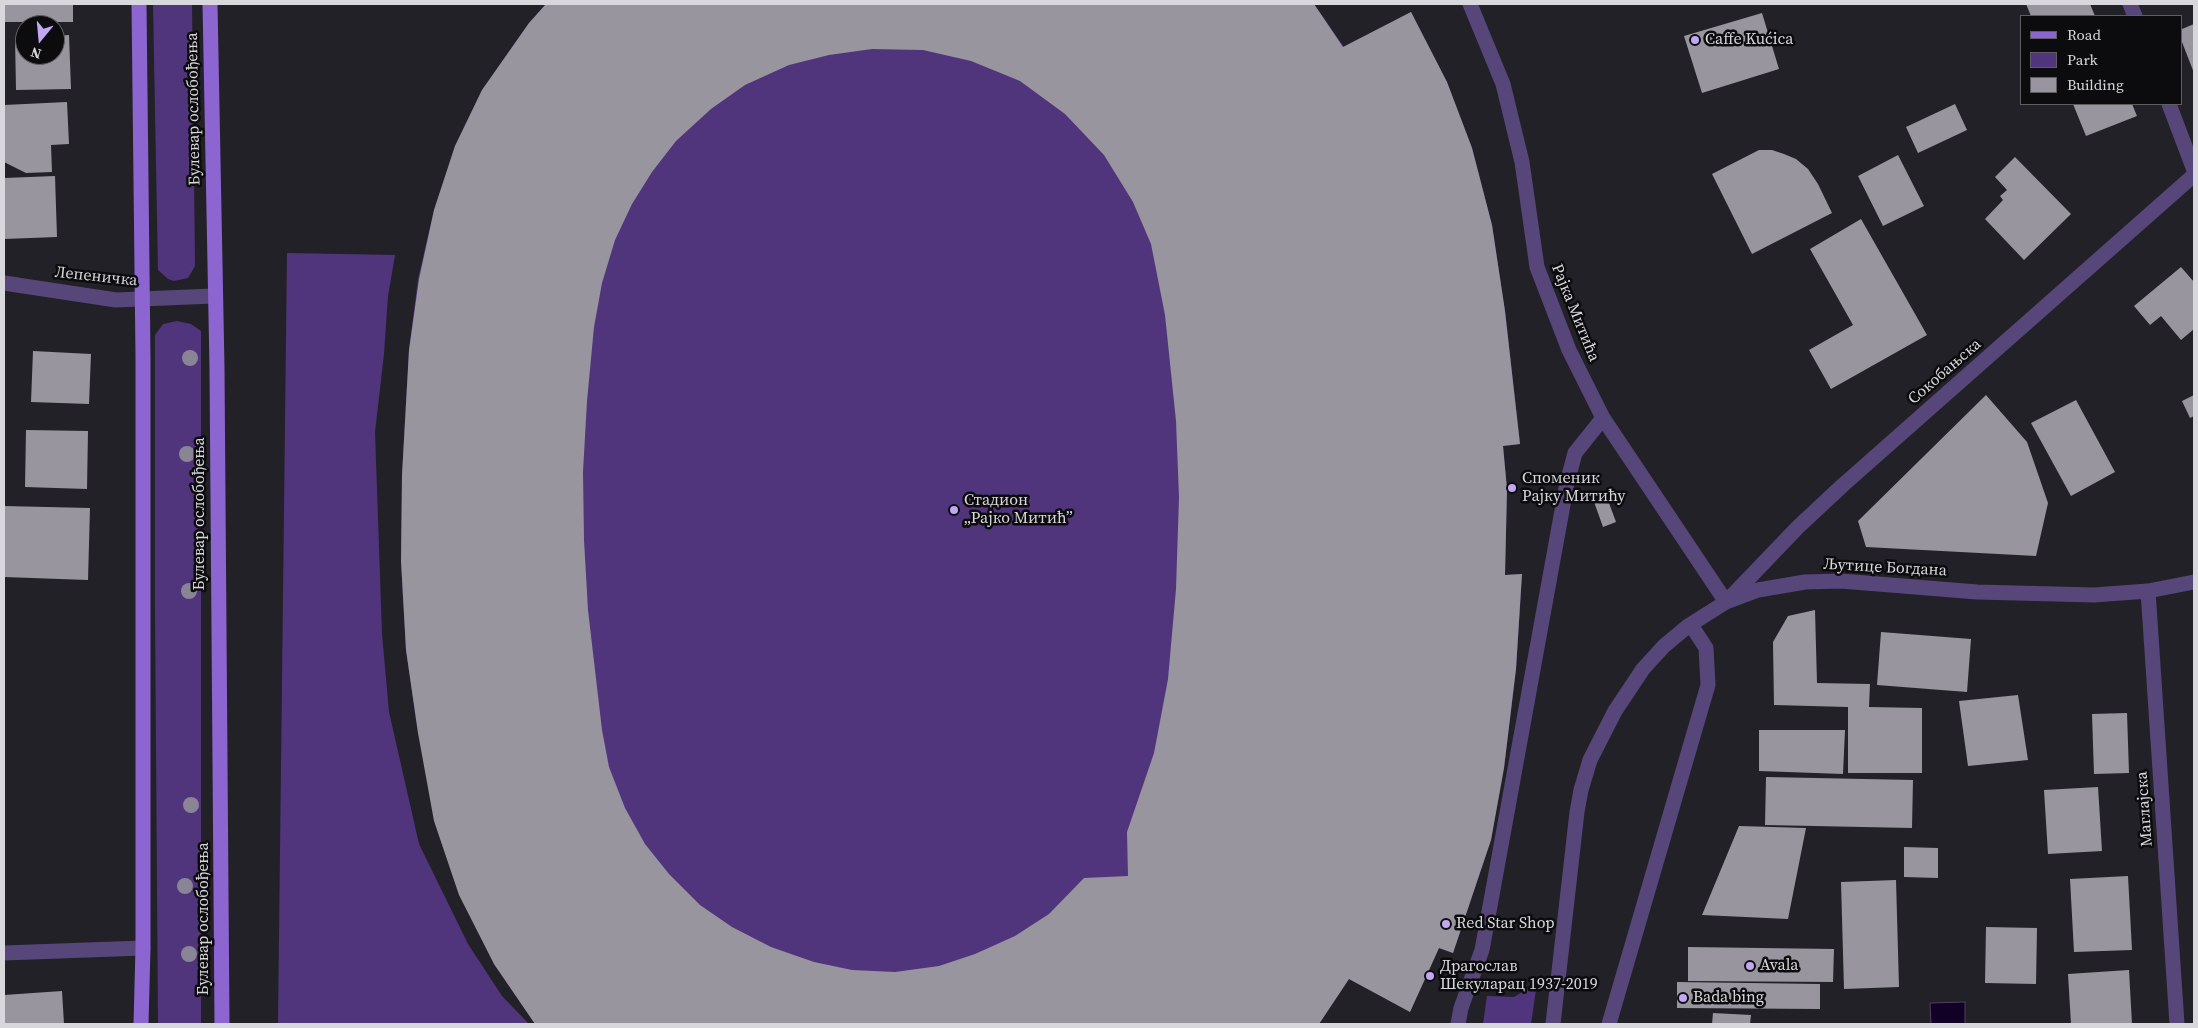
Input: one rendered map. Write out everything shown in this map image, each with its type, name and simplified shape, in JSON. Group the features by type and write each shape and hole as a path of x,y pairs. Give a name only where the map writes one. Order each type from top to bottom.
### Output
{"main road":[{"path":"139,4 143,300 143,948 141,1024"},
{"name":"Булевар ослобођења","path":"210,4 214,296 217,368 222,1024"}],"street":[{"name":"Рајка Митића","path":"1470,4 1503,84 1515,125 1537,267 1568,350 1603,418 1726,602"},
{"path":"2168,105 2194,170"},
{"name":"Сокобањска","path":"1726,602 1798,527 1843,485 2194,175"},
{"name":"Лепеничка","path":"4,283 116,300 214,296"},
{"path":"1458,1024 1460,1008 1482,950 1567,483 1575,453 1603,418"},
{"name":"Љутице Богдана","path":"1553,1024 1577,812 1590,760 1615,711 1643,669 1664,646 1691,625 1726,602 1758,590 1790,584 1834,581 2004,592 2094,595 2148,591 2194,582"},
{"name":"Маглајска","path":"2148,591 2176,1024"},
{"path":"1609,1024 1708,684 1706,648 1691,625"},
{"path":"4,953 143,948"}],"green space":[{"path":"153,4 192,4 195,266 188,278 174,281 168,279 158,270"},
{"name":"Стадион „Рајко Митић”","path":"546,4 1314,4 1344,47 1411,12 1447,82 1472,148 1492,225 1505,311 1520,444 1503,446 1507,489 1505,575 1522,574 1516,669 1504,768 1491,840 1453,953 1439,948 1410,1012 1349,979 1319,1024 535,1024 494,964 418,733 406,650 401,561 402,475 409,350 418,279 434,210 455,146 482,90 529,23"},
{"path":"287,253 395,255 388,296 384,354 375,432 382,634 389,712 419,844 468,944 502,996 529,1024 278,1024"},
{"path":"177,321 191,324 201,331 201,1024 158,1024 155,335 163,324"},
{"path":"1537,983 1531,1024 1483,1024 1487,996 1514,997"}],"shaded area":[{"path":"1965,1002 1965,1024 1931,1024 1930,1003"}],"building":[{"path":"4,4 73,4 73,22 65,22 65,15 15,15 15,22 4,22"},
{"path":"546,4 1314,4 1343,47 1411,12 1447,82 1472,148 1492,225 1505,311 1520,444 1503,446 1507,489 1505,575 1522,574 1516,669 1504,768 1491,840 1453,953 1439,948 1410,1012 1349,979 1319,1024 535,1024 494,964 459,895 434,821 418,733 406,650 401,561 402,475 409,350 419,279 434,210 455,146 482,90 529,23","holes":["872,49 923,50 971,61 1020,81 1065,114 1104,155 1133,202 1151,244 1165,315 1176,421 1179,497 1176,589 1168,679 1154,753 1127,832 1128,876 1084,878 1049,914 1015,936 975,954 939,966 895,972 852,970 814,962 771,947 732,927 700,905 669,874 645,844 625,808 609,767 602,730 588,610 583,472 587,401 594,327 602,283 615,240 632,204 652,172 676,141 711,109 745,85 789,65 829,55"]},
{"path":"2026,4 2090,4 2095,15 2031,15"},
{"path":"1762,13 1779,69 1702,93 1684,36"},
{"path":"2194,24 2194,73 2183,45 2183,29"},
{"path":"65,35 69,35 71,89 16,90 16,65 65,65"},
{"path":"67,102 69,144 51,145 52,172 26,173 4,162 4,105"},
{"path":"1955,104 1967,130 1918,153 1906,127"},
{"path":"2073,105 2132,105 2137,116 2086,136"},
{"path":"1759,150 1772,150 1784,154 1796,159 1808,169 1818,184 1832,213 1752,254 1712,174"},
{"path":"1898,155 1924,206 1883,226 1858,176"},
{"path":"2015,157 2071,214 2024,260 1985,219 2003,200 2000,196 2007,190 1995,177"},
{"path":"55,176 57,237 4,239 4,178"},
{"path":"1861,219 1927,335 1831,389 1809,350 1853,325 1810,249"},
{"path":"2181,267 2194,282 2194,329 2181,340 2161,316 2150,325 2134,306"},
{"path":"33,351 91,354 89,404 31,402"},
{"path":"1986,395 2027,442 2048,503 2036,556 1866,547 1858,521"},
{"path":"2194,395 2194,416 2190,418 2182,401"},
{"path":"2076,400 2115,472 2071,496 2031,423"},
{"path":"26,430 88,431 87,489 25,487"},
{"path":"1606,495 1616,522 1603,527 1593,499"},
{"path":"4,506 90,508 88,580 4,577"},
{"path":"1815,610 1817,683 1870,684 1869,707 1922,708 1922,773 1848,773 1848,707 1774,705 1773,642 1788,616"},
{"path":"1881,632 1971,639 1967,692 1877,685"},
{"path":"2018,695 2028,760 1968,766 1959,701"},
{"path":"2127,713 2129,773 2094,774 2092,714"},
{"path":"1759,730 1845,730 1843,774 1759,771"},
{"path":"1766,777 1913,780 1912,828 1765,825"},
{"path":"2098,787 2102,851 2048,854 2044,790"},
{"path":"1739,826 1806,828 1788,919 1702,915"},
{"path":"1904,847 1938,848 1938,878 1904,877"},
{"path":"2128,876 2132,950 2074,952 2070,879"},
{"path":"1896,880 1899,987 1844,989 1841,882"},
{"path":"1986,927 2037,928 2036,984 1985,983"},
{"path":"1688,947 1834,949 1833,982 1688,981"},
{"path":"2129,970 2132,1024 2071,1024 2068,974"},
{"path":"1677,982 1820,984 1820,1009 1677,1008"},
{"path":"62,991 64,1024 4,1024 4,995"},
{"path":"1713,1013 1751,1015 1750,1024 1712,1024"}],"place":[{"name":"Caffe Kućica","path":"1695,40"},
{"name":"Споменик Рајку Митићу","path":"1512,488"},
{"name":"Стадион „Рајко Митић”","path":"954,510"},
{"name":"Red Star Shop","path":"1446,924"},
{"name":"Avala","path":"1750,966"},
{"name":"Драгослав Шекуларац 1937-2019","path":"1430,976"},
{"name":"Bada bing","path":"1683,998"}]}
